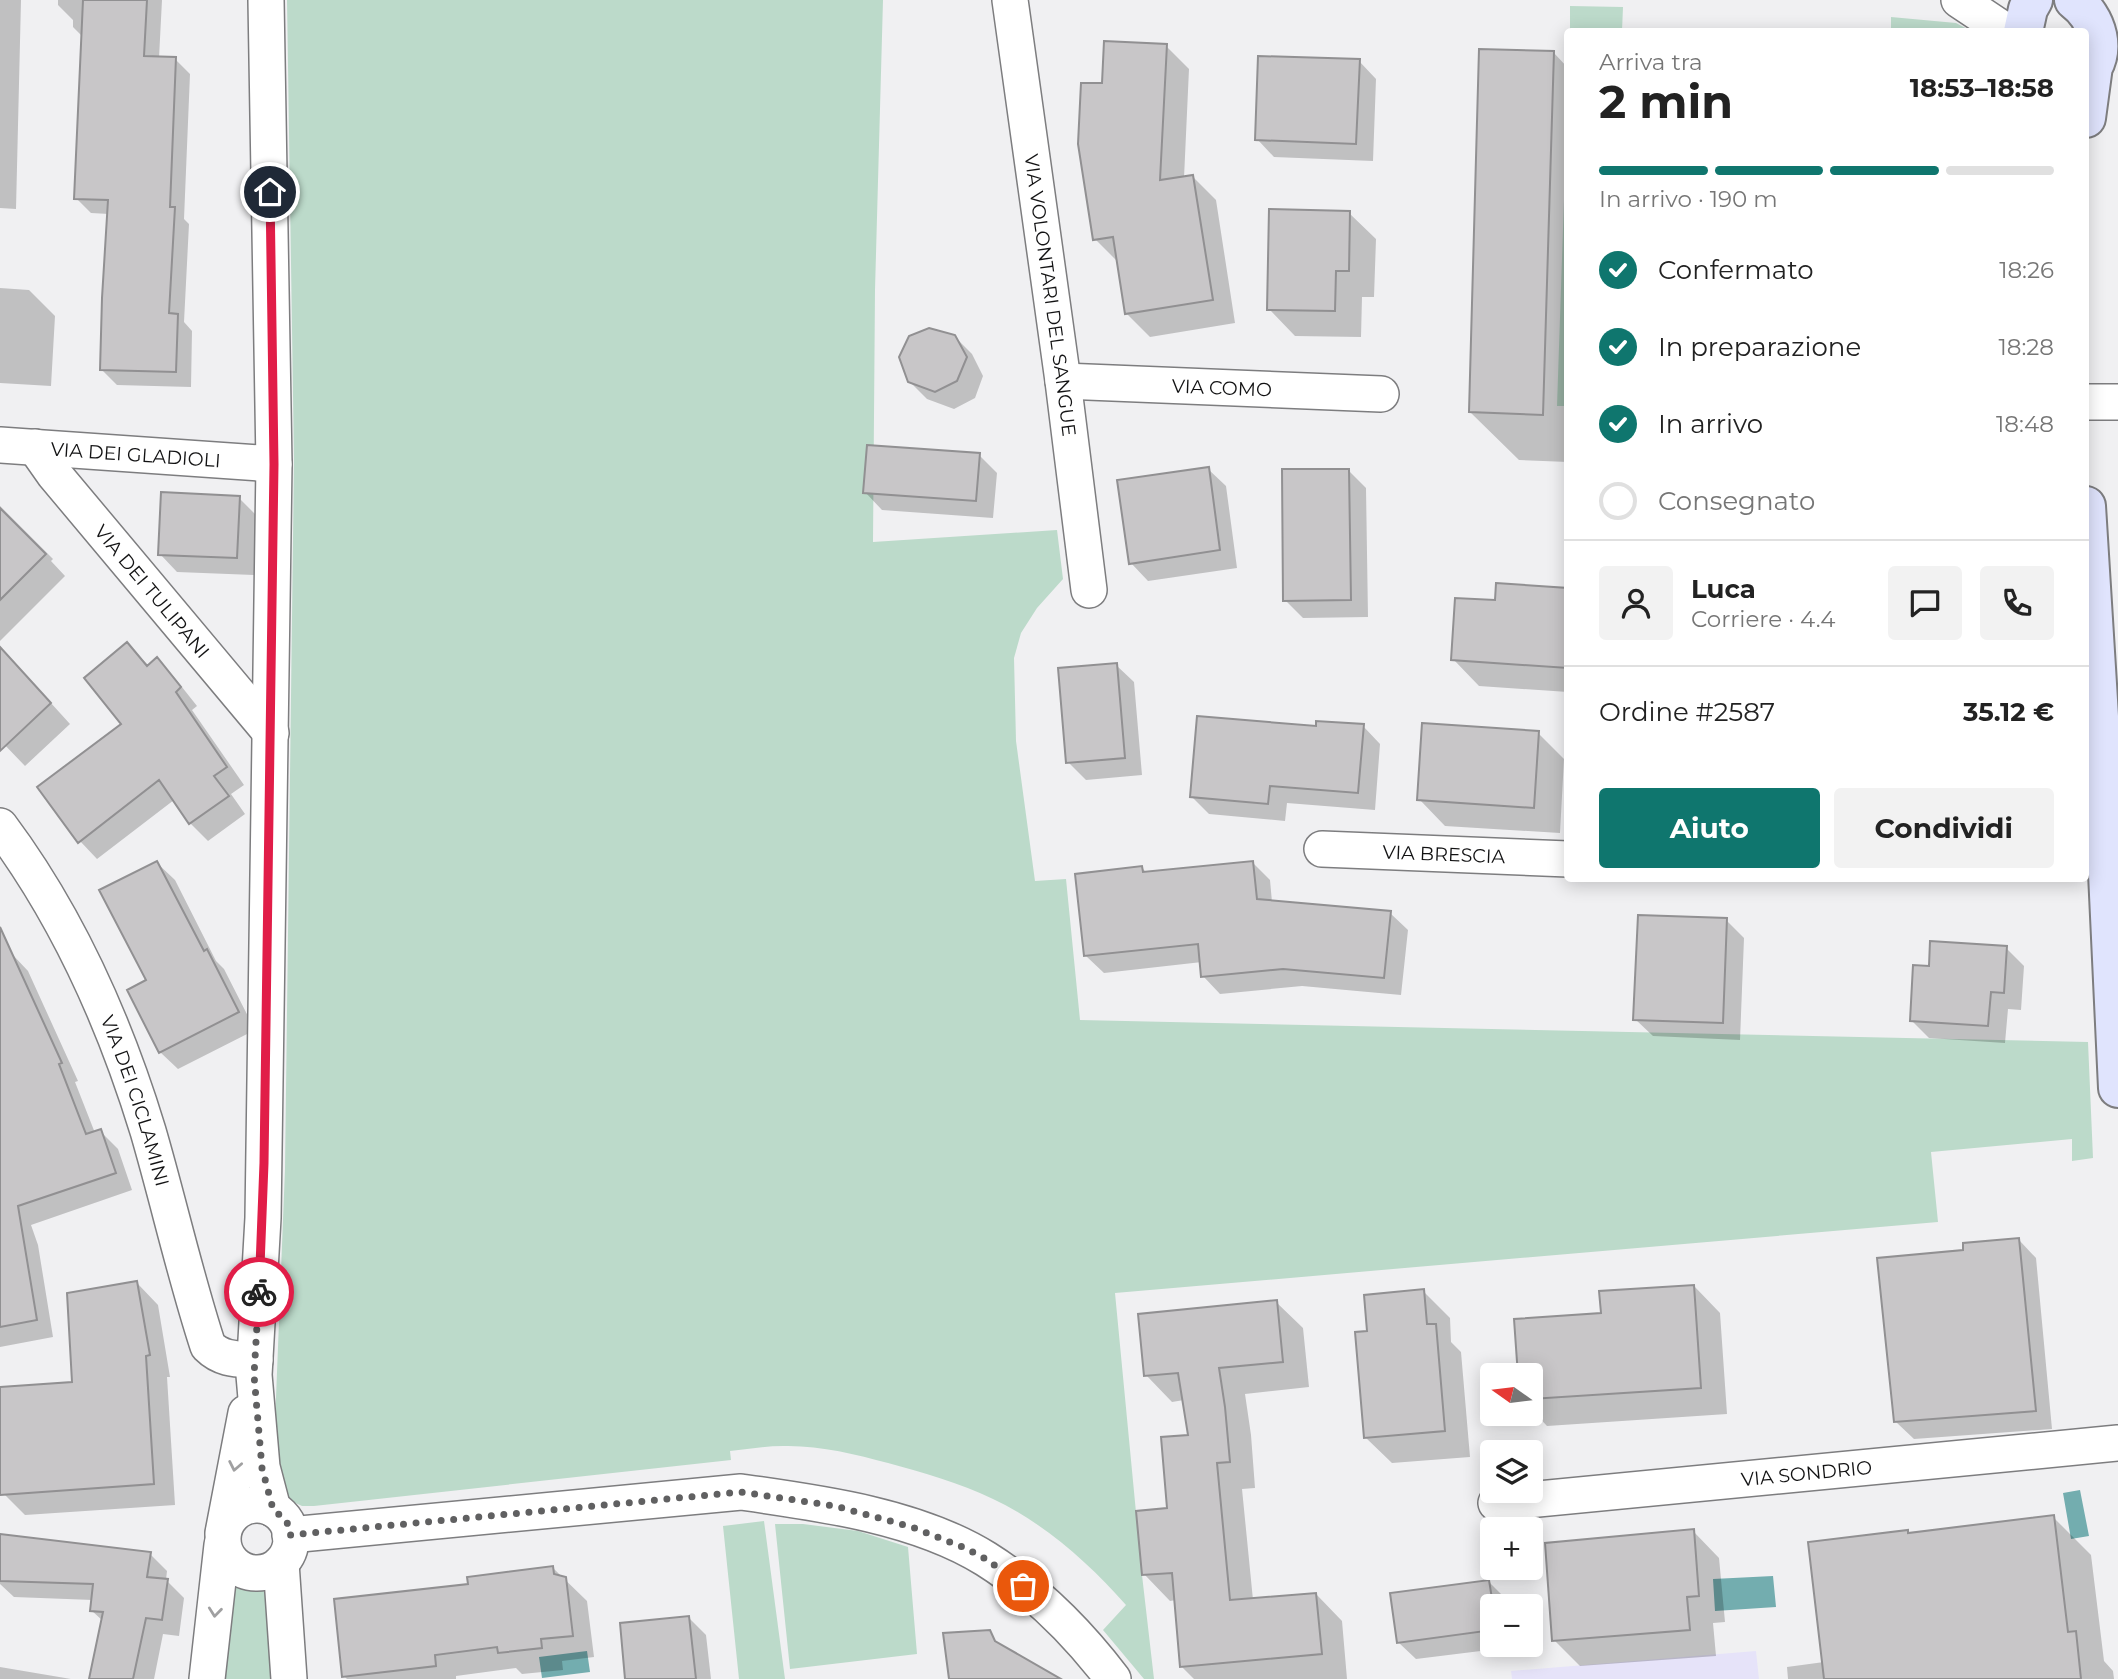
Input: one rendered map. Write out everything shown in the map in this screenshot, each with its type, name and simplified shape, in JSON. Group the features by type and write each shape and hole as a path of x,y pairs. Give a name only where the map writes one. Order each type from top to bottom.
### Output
{"street":[{"path":"266,0 274,464 263,1218 255,1368 262,1468 281,1536 289,1679"},
{"name":"VIA VOLONTARI DEL SANGUE","path":"1010,0 1063,382 1088,590"},
{"path":"1959,0 2001,28"},
{"path":"2024,28 2028,9 2034,0"},
{"path":"2076,1 2089,15 2098,37 2099,60 2089,105"},
{"name":"VIA COMO","path":"1063,382 1381,394"},
{"path":"2089,402 2118,402"},
{"name":"VIA DEI GLADIOLI","path":"0,445 274,464"},
{"name":"VIA DEI TULIPANI","path":"34,447 271,733"},
{"path":"2089,566 2118,1088"},
{"name":"VIA DEI CICLAMINI","path":"0,826 47,898 107,1014 147,1129 208,1346 218,1355 255,1368"},
{"name":"VIA BRESCIA","path":"1322,849 1564,859"},
{"path":"207,1679 222,1539 255,1368"},
{"name":"VIA SONDRIO","path":"1543,1498 2118,1443"},
{"path":"281,1536 741,1492 806,1501 912,1527 986,1559 1040,1601 1087,1647 1113,1679"},
{"path":"262,1505 281,1536 270,1572 251,1574 232,1563 226,1555 222,1539 233,1515 242,1508 262,1505"}],"shaded area":[{"path":"1756,1651 1759,1679 1512,1679 1511,1671"}],"green space":[{"path":"287,0 883,0 875,290 873,542 1057,530 1063,579 1037,608 1021,633 1014,658 1016,741 1035,881 1066,879 1080,1020 2088,1042 2093,1158 2072,1161 2072,1139 1931,1152 1938,1222 1115,1293 1154,1679 1144,1679 1103,1630 1126,1605 1081,1559 1048,1532 1012,1509 968,1488 850,1453 810,1447 763,1447 730,1451 731,1460 314,1506 302,1506 291,1501 279,1479 275,1423 285,1169 294,460"},
{"path":"1570,6 1623,7 1622,28 1570,28"},
{"path":"1891,17 1956,23 1965,28 1891,28"},
{"path":"1564,200 1564,406 1557,406"},
{"path":"764,1521 785,1679 739,1679 723,1526"},
{"path":"775,1524 803,1524 858,1531 908,1547 917,1654 790,1669"},
{"path":"234,1587 251,1591 267,1590 272,1679 223,1679"}],"water":[{"path":"2080,1490 2089,1536 2071,1539 2063,1493"},
{"path":"1773,1576 1776,1607 1715,1611 1713,1579"},
{"path":"587,1651 590,1672 542,1678 539,1657"}],"building":[{"path":"83,0 147,0 144,56 176,57 170,207 175,207 169,313 178,314 176,372 100,370 108,200 74,199"},
{"path":"1104,41 1167,44 1160,180 1193,175 1213,300 1125,314 1113,237 1093,240 1078,144 1081,83 1102,83"},
{"path":"1479,49 1554,51 1543,415 1469,412"},
{"path":"1258,56 1360,59 1356,144 1255,140"},
{"path":"1269,209 1350,211 1349,271 1336,271 1335,311 1267,310"},
{"path":"929,328 955,335 967,357 957,381 935,392 908,382 899,357 909,336"},
{"path":"867,445 980,453 976,501 863,493"},
{"path":"1209,467 1220,550 1129,564 1117,480"},
{"path":"1282,469 1349,469 1351,600 1283,601"},
{"path":"161,492 240,496 237,558 158,555"},
{"path":"0,508 46,554 0,600"},
{"path":"1496,583 1564,588 1564,668 1451,660 1455,598 1495,600"},
{"path":"127,642 147,666 157,657 181,687 176,692 227,767 214,776 229,796 189,824 159,780 78,843 37,787 121,724 84,678"},
{"path":"0,647 51,703 0,751"},
{"path":"1117,663 1125,758 1066,763 1058,668"},
{"path":"1197,716 1316,726 1316,721 1364,724 1358,793 1270,786 1268,804 1190,797"},
{"path":"1422,723 1539,731 1534,808 1417,800"},
{"path":"157,861 239,1012 159,1053 127,990 146,980 99,890"},
{"path":"1253,861 1257,899 1391,911 1384,978 1283,969 1201,977 1198,944 1084,956 1075,874 1142,866 1143,872"},
{"path":"1638,915 1727,918 1723,1023 1633,1020"},
{"path":"0,927 62,1063 59,1064 86,1134 101,1129 116,1173 18,1206 37,1320 0,1327"},
{"path":"1930,941 2007,946 2004,993 1991,992 1988,1026 1910,1021 1913,965 1929,966"},
{"path":"2019,1238 2036,1411 1894,1422 1877,1258 1963,1250 1963,1243"},
{"path":"137,1281 150,1355 146,1356 154,1484 0,1495 0,1387 72,1382 67,1293"},
{"path":"1694,1285 1701,1388 1544,1398 1544,1363 1517,1363 1514,1319 1601,1313 1599,1291"},
{"path":"1424,1289 1427,1324 1436,1324 1445,1431 1364,1438 1355,1332 1367,1331 1364,1295"},
{"path":"1277,1300 1283,1362 1219,1368 1230,1462 1217,1463 1230,1600 1316,1593 1322,1654 1180,1667 1172,1573 1142,1575 1136,1511 1167,1508 1161,1437 1188,1435 1178,1373 1144,1376 1138,1314"},
{"path":"2054,1515 2068,1632 2076,1631 2081,1679 1824,1679 1808,1542"},
{"path":"1694,1529 1699,1596 1687,1597 1690,1630 1552,1641 1545,1543"},
{"path":"0,1534 151,1552 147,1577 168,1579 162,1620 146,1618 133,1679 89,1679 103,1612 90,1611 93,1584 0,1581"},
{"path":"553,1566 554,1574 566,1577 573,1636 541,1639 542,1648 498,1653 497,1647 435,1655 436,1666 342,1677 334,1599 468,1584 467,1577"},
{"path":"1489,1580 1491,1594 1480,1594 1480,1632 1397,1643 1390,1593"},
{"path":"689,1616 696,1679 625,1679 620,1623"},
{"path":"990,1630 995,1641 1061,1679 949,1679 943,1633"}],"way so far":[{"path":"259,1292 254,1375 259,1446 273,1509 287,1522 290,1535 741,1492 835,1506 912,1527 986,1559 1023,1586"}],"route":[{"path":"259,1292 269,915 274,464 270,192"}]}
